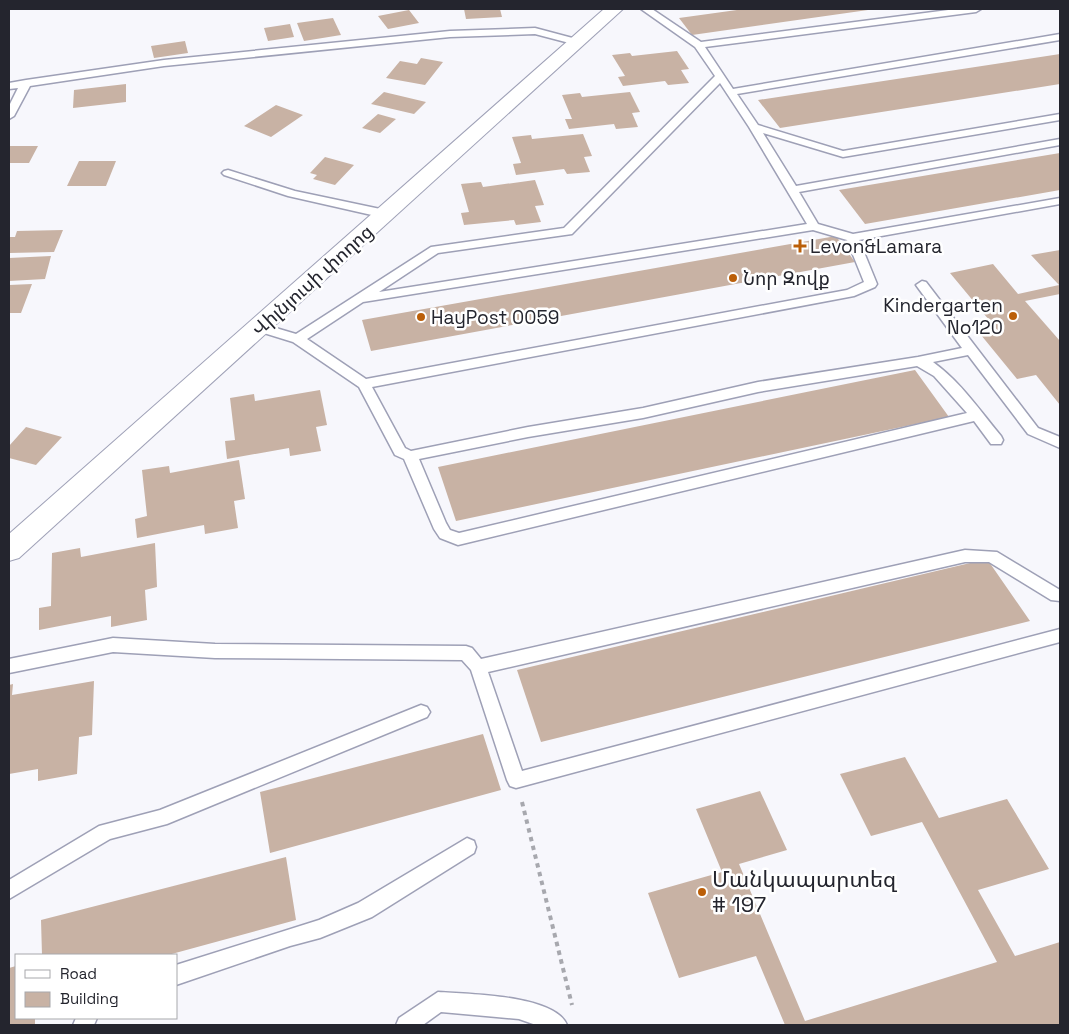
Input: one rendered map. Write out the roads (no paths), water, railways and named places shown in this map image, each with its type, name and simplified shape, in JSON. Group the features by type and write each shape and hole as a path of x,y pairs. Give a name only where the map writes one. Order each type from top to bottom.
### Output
{"street":[{"name":"Վիլնյուսի փողոց","path":"9,550 614,9"}],"lane":[{"path":"647,9 699,46 732,92 814,226"},
{"path":"699,46 976,9"},
{"path":"9,86 164,63 450,34 535,31 577,42"},
{"path":"732,92 1060,37"},
{"path":"298,339 435,250 568,231 721,76"},
{"path":"9,116 26,83"},
{"path":"754,127 843,154 1060,117"},
{"path":"793,190 1060,142"},
{"path":"228,173 292,194 385,214"},
{"path":"359,299 814,226 852,238 1060,201"},
{"path":"364,384 850,292 871,284 852,238"},
{"path":"922,286 1033,431 1060,443"},
{"path":"258,327 298,339 364,384 400,451 410,456 528,432 643,413 758,387 918,361 971,350"},
{"path":"918,361 928,363 943,376 996,440"},
{"path":"410,456 439,525 445,534 458,539 976,416"},
{"path":"478,666 965,556 992,556 1059,598"},
{"path":"9,666 113,645 215,651 466,653 478,666 516,780 1060,636"},
{"path":"9,890 106,832 161,818 421,712"},
{"path":"178,973 290,936 320,929 365,910 467,847"},
{"path":"406,1025 438,1002 519,1009 553,1021 557,1025"}],"place":[{"name":"Levon&Lamara","path":"800,246"},
{"name":"Նոր Զովք","path":"733,278"},
{"name":"Kindergarten No120","path":"1013,316"},
{"name":"HayPost 0059","path":"421,317"},
{"name":"Մանկապարտեզ # 197","path":"702,892"}]}
